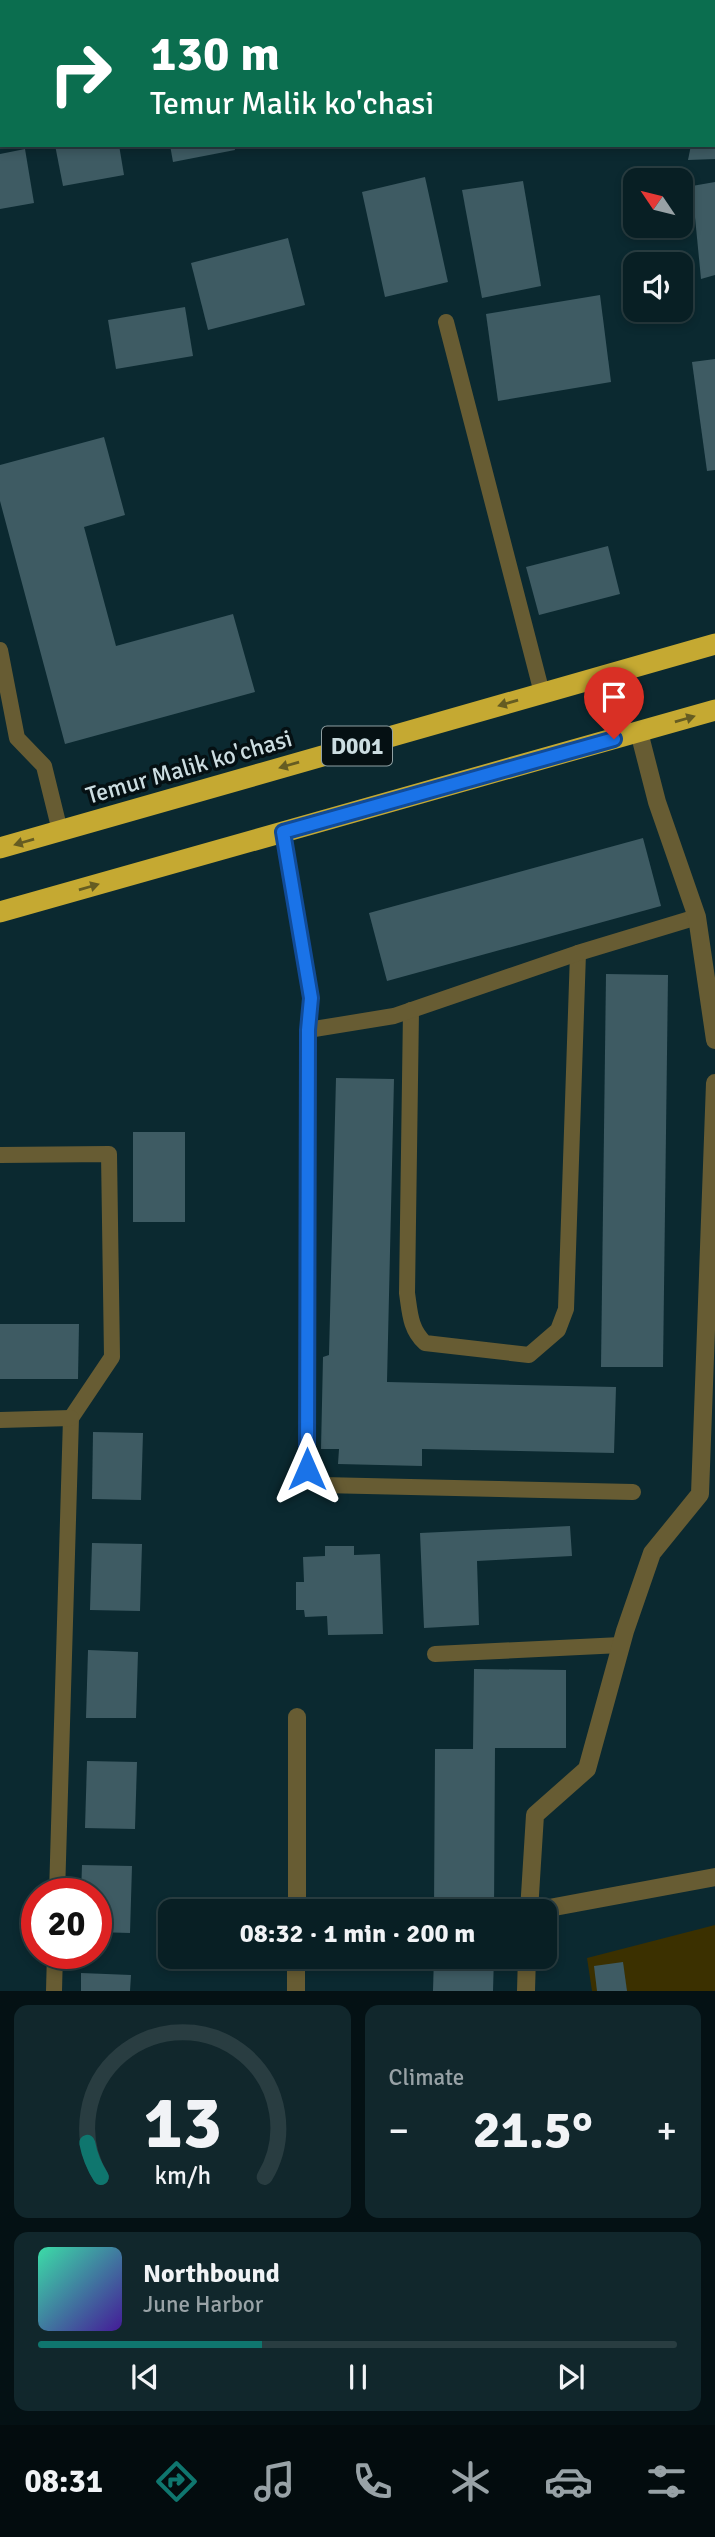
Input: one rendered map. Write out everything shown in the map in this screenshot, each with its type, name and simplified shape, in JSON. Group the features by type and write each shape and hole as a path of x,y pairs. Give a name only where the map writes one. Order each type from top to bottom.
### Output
{"highway":[{"name":"Temur Malik ko'chasi","path":"0,848 715,644"},
{"name":"D001","path":"0,912 715,710"}],"street":[{"path":"639,732 657,802 697,917 715,1040"},
{"path":"532,1899 535,1815 587,1769 621,1645 652,1553 700,1494 715,1083"},
{"path":"296,1899 297,1717"},
{"path":"557,1906 715,1877"},
{"path":"296,1969 296,1991"},
{"path":"526,1991 527,1969"}],"lane":[{"path":"446,322 542,693"},
{"path":"0,650 17,738 44,766 60,831"},
{"path":"283,832 311,998 308,1030 307,1469 322,1485 634,1492"},
{"path":"308,1030 394,1016 578,953 697,917"},
{"path":"411,1010 407,1293 410,1320 417,1336 425,1343 528,1355 558,1329 566,1309 578,953"},
{"path":"0,1155 110,1154 112,1357 71,1418 57,1878"},
{"path":"0,1420 71,1418"},
{"path":"435,1654 621,1645"},
{"path":"54,1991 55,1969"}],"shaded area":[{"path":"715,1925 715,1991 592,1991 587,1958"}],"building":[{"path":"55,147 119,147 124,175 63,186"},
{"path":"170,147 234,147 235,150 173,162"},
{"path":"691,147 715,147 715,159 688,160"},
{"path":"25,149 34,203 0,209 0,154"},
{"path":"425,177 448,282 385,297 362,192"},
{"path":"523,181 541,286 482,298 462,190"},
{"path":"715,182 715,275 701,279 693,196 693,186"},
{"path":"288,238 305,305 208,330 191,263"},
{"path":"600,295 611,382 498,401 486,314"},
{"path":"185,307 193,356 116,369 108,320"},
{"path":"715,359 715,470 707,471 692,362"},
{"path":"104,437 125,515 84,527 116,646 233,614 255,692 65,744 0,501 0,465"},
{"path":"608,546 620,594 539,615 526,567"},
{"path":"643,838 661,906 387,981 369,913"},
{"path":"606,974 668,975 663,1367 601,1367"},
{"path":"336,1078 394,1079 387,1382 616,1387 614,1453 422,1449 422,1466 338,1464 339,1449 321,1449 323,1357 329,1355"},
{"path":"133,1132 185,1132 185,1222 133,1222"},
{"path":"0,1324 79,1324 78,1379 0,1379"},
{"path":"93,1432 143,1433 141,1500 92,1499"},
{"path":"570,1526 572,1556 477,1561 479,1625 424,1628 420,1533"},
{"path":"92,1543 142,1544 140,1611 90,1610"},
{"path":"325,1546 354,1546 354,1555 380,1554 383,1634 328,1635 327,1616 305,1617 304,1610 296,1610 296,1582 304,1582 303,1557 325,1556"},
{"path":"88,1650 138,1652 136,1718 86,1718"},
{"path":"474,1669 566,1670 566,1748 495,1748 494,1899 434,1899 435,1749 473,1749"},
{"path":"87,1761 137,1762 135,1829 85,1828"},
{"path":"82,1865 132,1866 130,1933 112,1932 112,1878 82,1878"},
{"path":"623,1962 627,1991 597,1991 594,1966"},
{"path":"434,1969 494,1969 493,1991 433,1991"},
{"path":"81,1973 131,1975 130,1991 81,1991"}],"route":[{"path":"307,1469 308,1030 311,998 283,832 614,739"}]}
